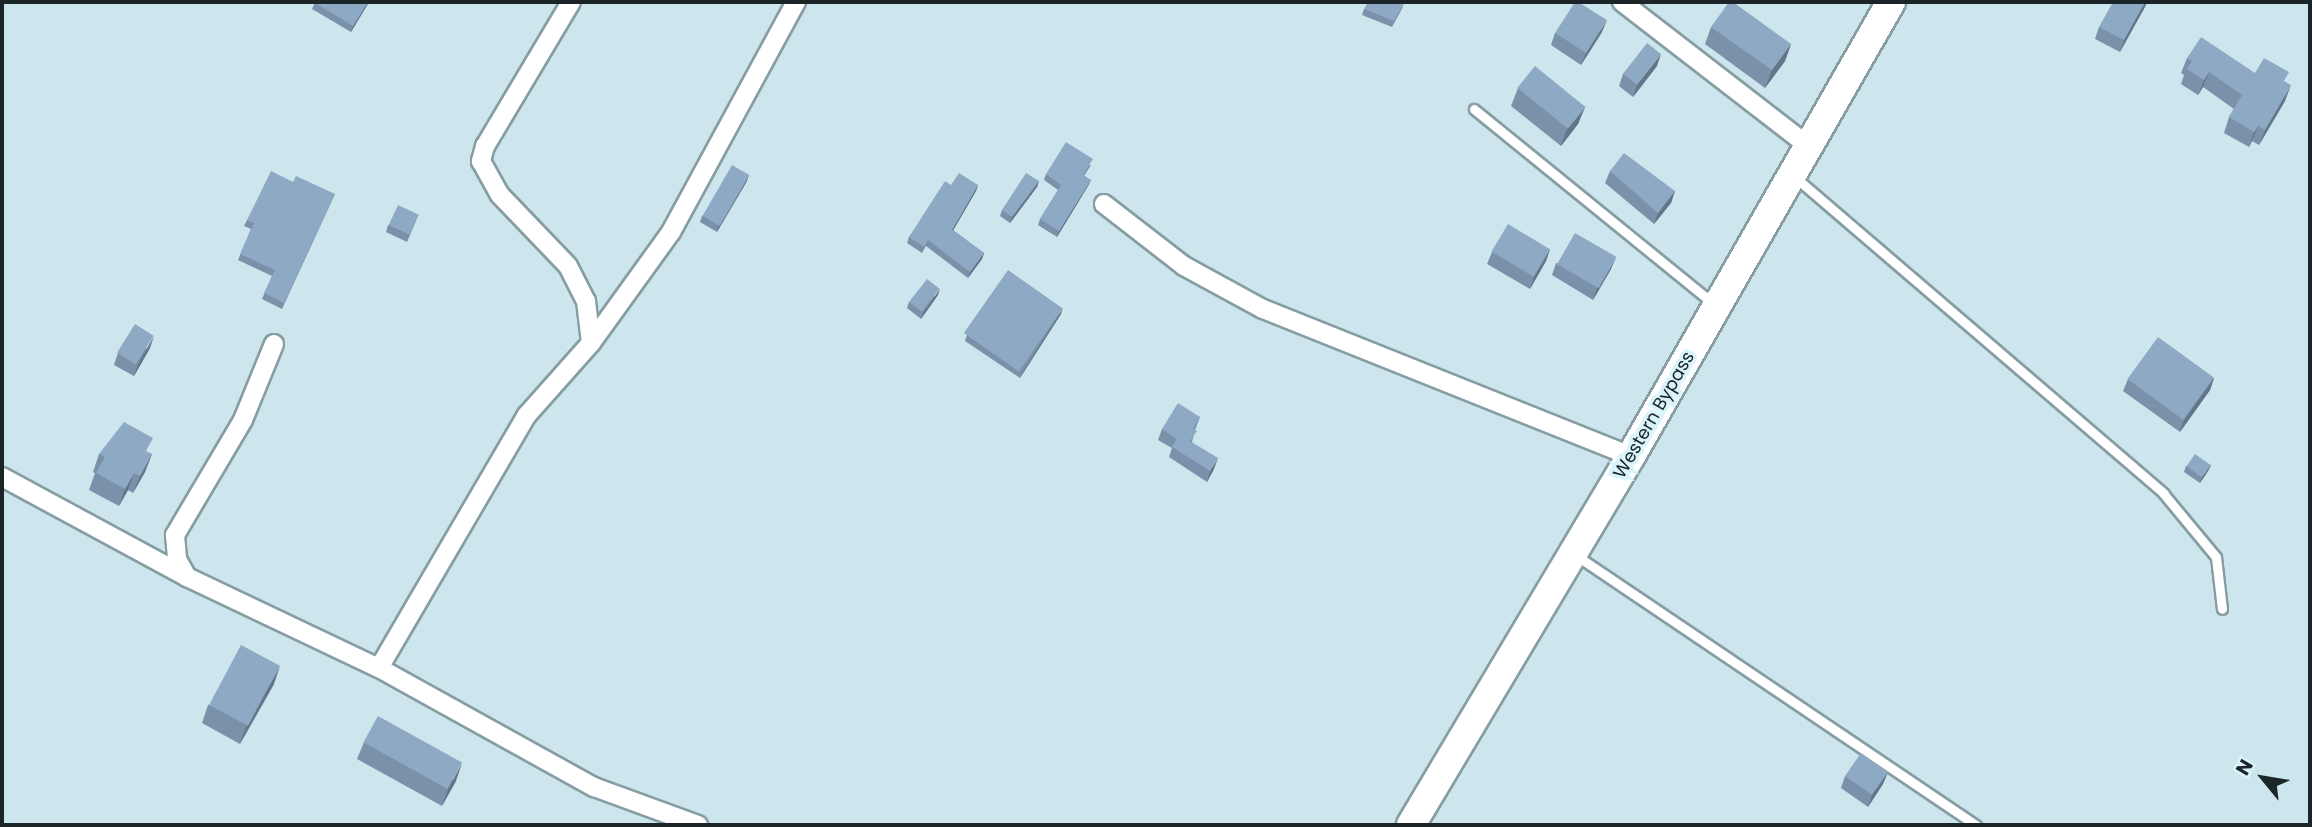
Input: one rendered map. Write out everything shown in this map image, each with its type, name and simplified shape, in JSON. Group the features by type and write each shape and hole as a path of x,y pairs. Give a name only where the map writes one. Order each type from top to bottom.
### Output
{"main road":[{"name":"Western Bypass","path":"1411,825 1631,456 1891,2"}],"street":[{"path":"571,2 485,146 481,161 500,195 568,266 586,301 591,343"},
{"path":"379,668 527,415 591,343 671,232 796,2"},
{"path":"1622,2 1808,146"},
{"path":"1104,204 1184,266 1263,309 1631,456"},
{"path":"187,577 177,559 175,535 243,420 274,344"},
{"path":"2,477 187,577 379,668 594,787 698,825"}],"lane":[{"path":"1474,109 1717,306"},
{"path":"1792,174 2163,493 2216,557 2222,609"},
{"path":"1573,553 1976,825"}],"building":[{"path":"315,2 368,2 353,26"},
{"path":"1368,2 1405,2 1394,21 1364,9"},
{"path":"1575,2 1607,20 1586,53 1555,33"},
{"path":"1729,2 1733,2 1791,44 1772,70 1711,27"},
{"path":"2113,2 2145,2 2124,40 2099,27"},
{"path":"2201,37 2255,73 2264,58 2289,72 2284,81 2291,85 2265,130 2258,126 2254,132 2229,117 2242,95 2209,72 2204,80 2187,69 2192,61 2187,58"},
{"path":"1647,43 1661,54 1637,85 1623,74"},
{"path":"1535,66 1586,107 1568,129 1517,88"},
{"path":"1066,142 1093,159 1083,175 1091,180 1059,231 1040,219 1061,185 1046,174"},
{"path":"1624,153 1675,191 1658,213 1610,171"},
{"path":"732,165 749,175 720,226 702,216"},
{"path":"271,171 293,182 296,176 335,194 284,303 264,293 275,270 240,254 254,223 247,220"},
{"path":"959,173 978,185 952,230 984,253 970,272 928,240 924,247 909,237 945,181 951,185"},
{"path":"1026,173 1039,181 1012,217 1002,210"},
{"path":"398,205 419,215 410,235 389,225"},
{"path":"1508,224 1550,249 1534,277 1492,251"},
{"path":"1575,233 1617,257 1599,288 1557,264"},
{"path":"1008,270 1063,308 1019,372 964,333"},
{"path":"927,279 940,289 922,312 909,302"},
{"path":"135,324 154,336 136,364 117,353"},
{"path":"2158,337 2214,378 2183,420 2127,379"},
{"path":"1178,403 1200,417 1193,429 1197,431 1190,441 1218,458 1210,471 1172,447 1177,439 1162,429"},
{"path":"124,422 153,438 146,451 152,454 140,476 134,473 125,489 96,473 105,457 99,454"},
{"path":"2195,454 2211,465 2202,477 2186,466"},
{"path":"241,645 280,666 248,726 209,705"},
{"path":"378,716 462,763 447,789 363,742"},
{"path":"1861,753 1888,772 1872,795 1845,776"}]}
